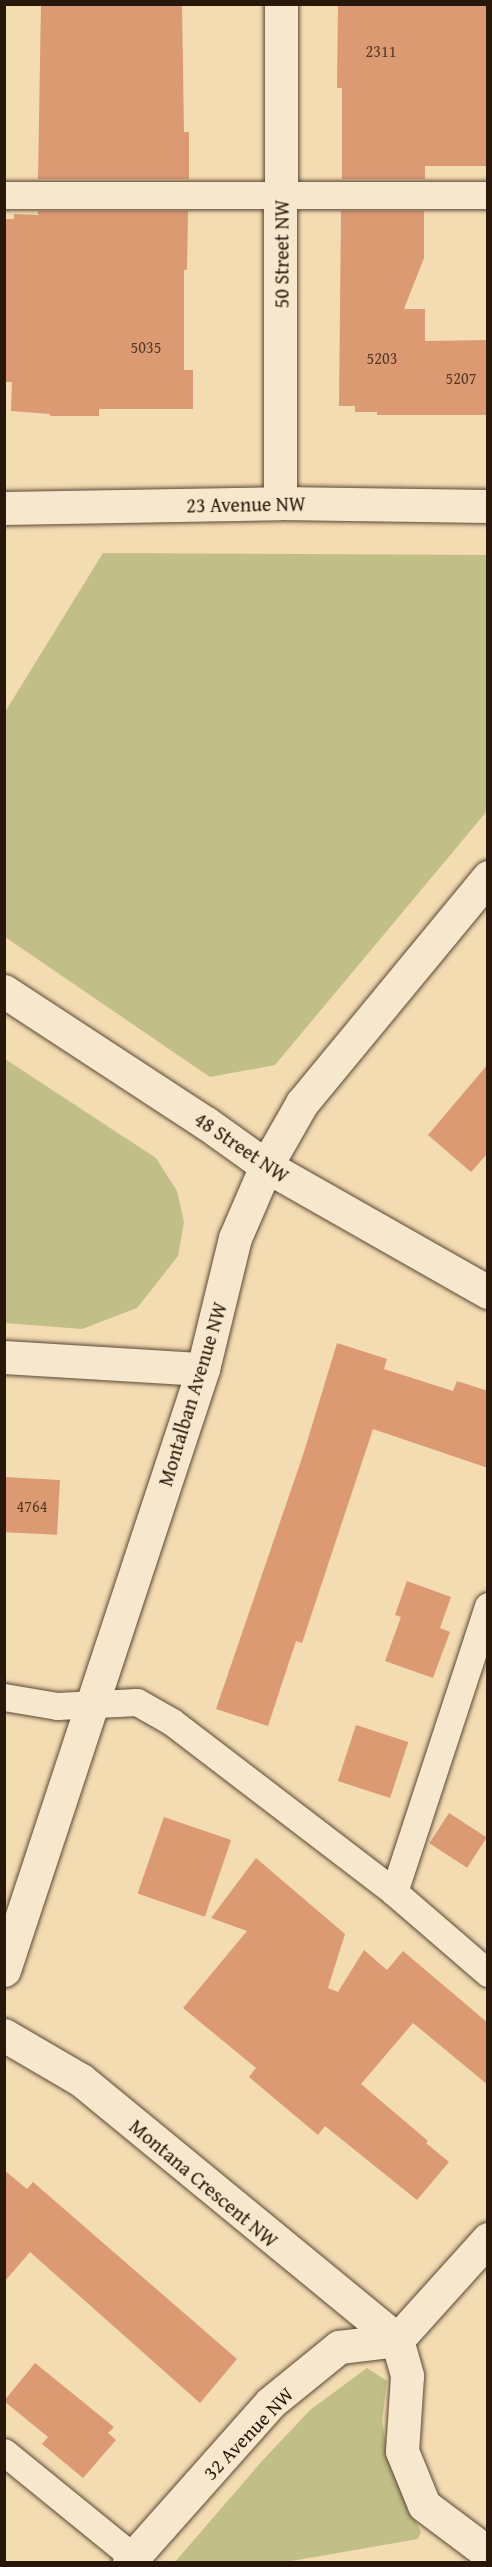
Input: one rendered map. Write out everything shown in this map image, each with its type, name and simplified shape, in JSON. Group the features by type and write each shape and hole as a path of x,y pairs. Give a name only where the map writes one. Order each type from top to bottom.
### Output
{"street":[{"name":"50 Street NW","path":"280,503 281,4"},
{"name":"23 Avenue NW","path":"4,507 280,503 488,506"},
{"name":"Montalban Avenue NW","path":"4,1970 203,1369 235,1238 266,1166 302,1103 488,877"},
{"name":"48 Street NW","path":"4,991 206,1123 266,1166 488,1292"},
{"path":"4,1357 203,1369"},
{"name":"Montana Crescent NW","path":"4,2035 81,2080 397,2340"},
{"path":"488,2239 397,2340 407,2376 402,2451 424,2505 488,2553"},
{"name":"32 Avenue NW","path":"131,2560 270,2403 339,2347 397,2340"},
{"path":"467,2562 488,2560"}],"lane":[{"path":"4,195 488,195"},
{"path":"394,1892 488,1606"},
{"path":"4,1697 57,1706 137,1702 172,1722 394,1892 488,1973"},
{"path":"4,2452 131,2560"}],"shaded area":[{"path":"103,553 487,555 487,811 275,1065 210,1077 5,937 5,712"},
{"path":"5,1059 156,1158 177,1191 184,1222 178,1256 137,1308 82,1329 5,1323"},
{"path":"367,2368 387,2381 382,2422 391,2469 421,2532 418,2539 286,2562 175,2562 262,2461 310,2410"}],"building":[{"path":"41,4 182,4 184,132 189,132 189,179 38,179"},
{"path":"338,4 488,4 488,166 425,166 425,179 342,179 342,88 337,88"},
{"path":"38,211 188,211 187,270 184,270 184,370 193,370 193,409 99,409 99,416 50,416 50,414 11,411 12,382 4,382 4,219 14,219 14,214 38,215"},
{"path":"341,211 424,211 424,258 404,309 425,309 425,341 488,340 488,415 377,415 377,412 355,412 355,406 339,406"},
{"path":"488,1064 488,1153 471,1172 428,1135"},
{"path":"337,1343 387,1359 384,1369 453,1391 457,1381 488,1391 488,1468 373,1429 302,1643 296,1641 268,1726 216,1709 304,1452"},
{"path":"4,1477 60,1480 57,1535 4,1532"},
{"path":"407,1581 451,1597 440,1628 450,1632 433,1678 385,1661 401,1617 395,1615"},
{"path":"356,1725 408,1742 390,1798 338,1781"},
{"path":"449,1813 487,1838 467,1868 429,1843"},
{"path":"164,1817 231,1840 205,1917 138,1894"},
{"path":"256,1858 345,1934 328,1988 338,1992 364,1950 387,1970 403,1951 488,2023 488,2085 413,2023 361,2084 449,2162 417,2200 325,2126 318,2135 249,2077 256,2068 183,2008 247,1931 211,1918"},
{"path":"4,2170 27,2189 33,2182 237,2359 200,2403 30,2252 4,2282"},
{"path":"35,2363 114,2427 108,2433 116,2440 83,2478 42,2444 48,2437 4,2401"}]}
